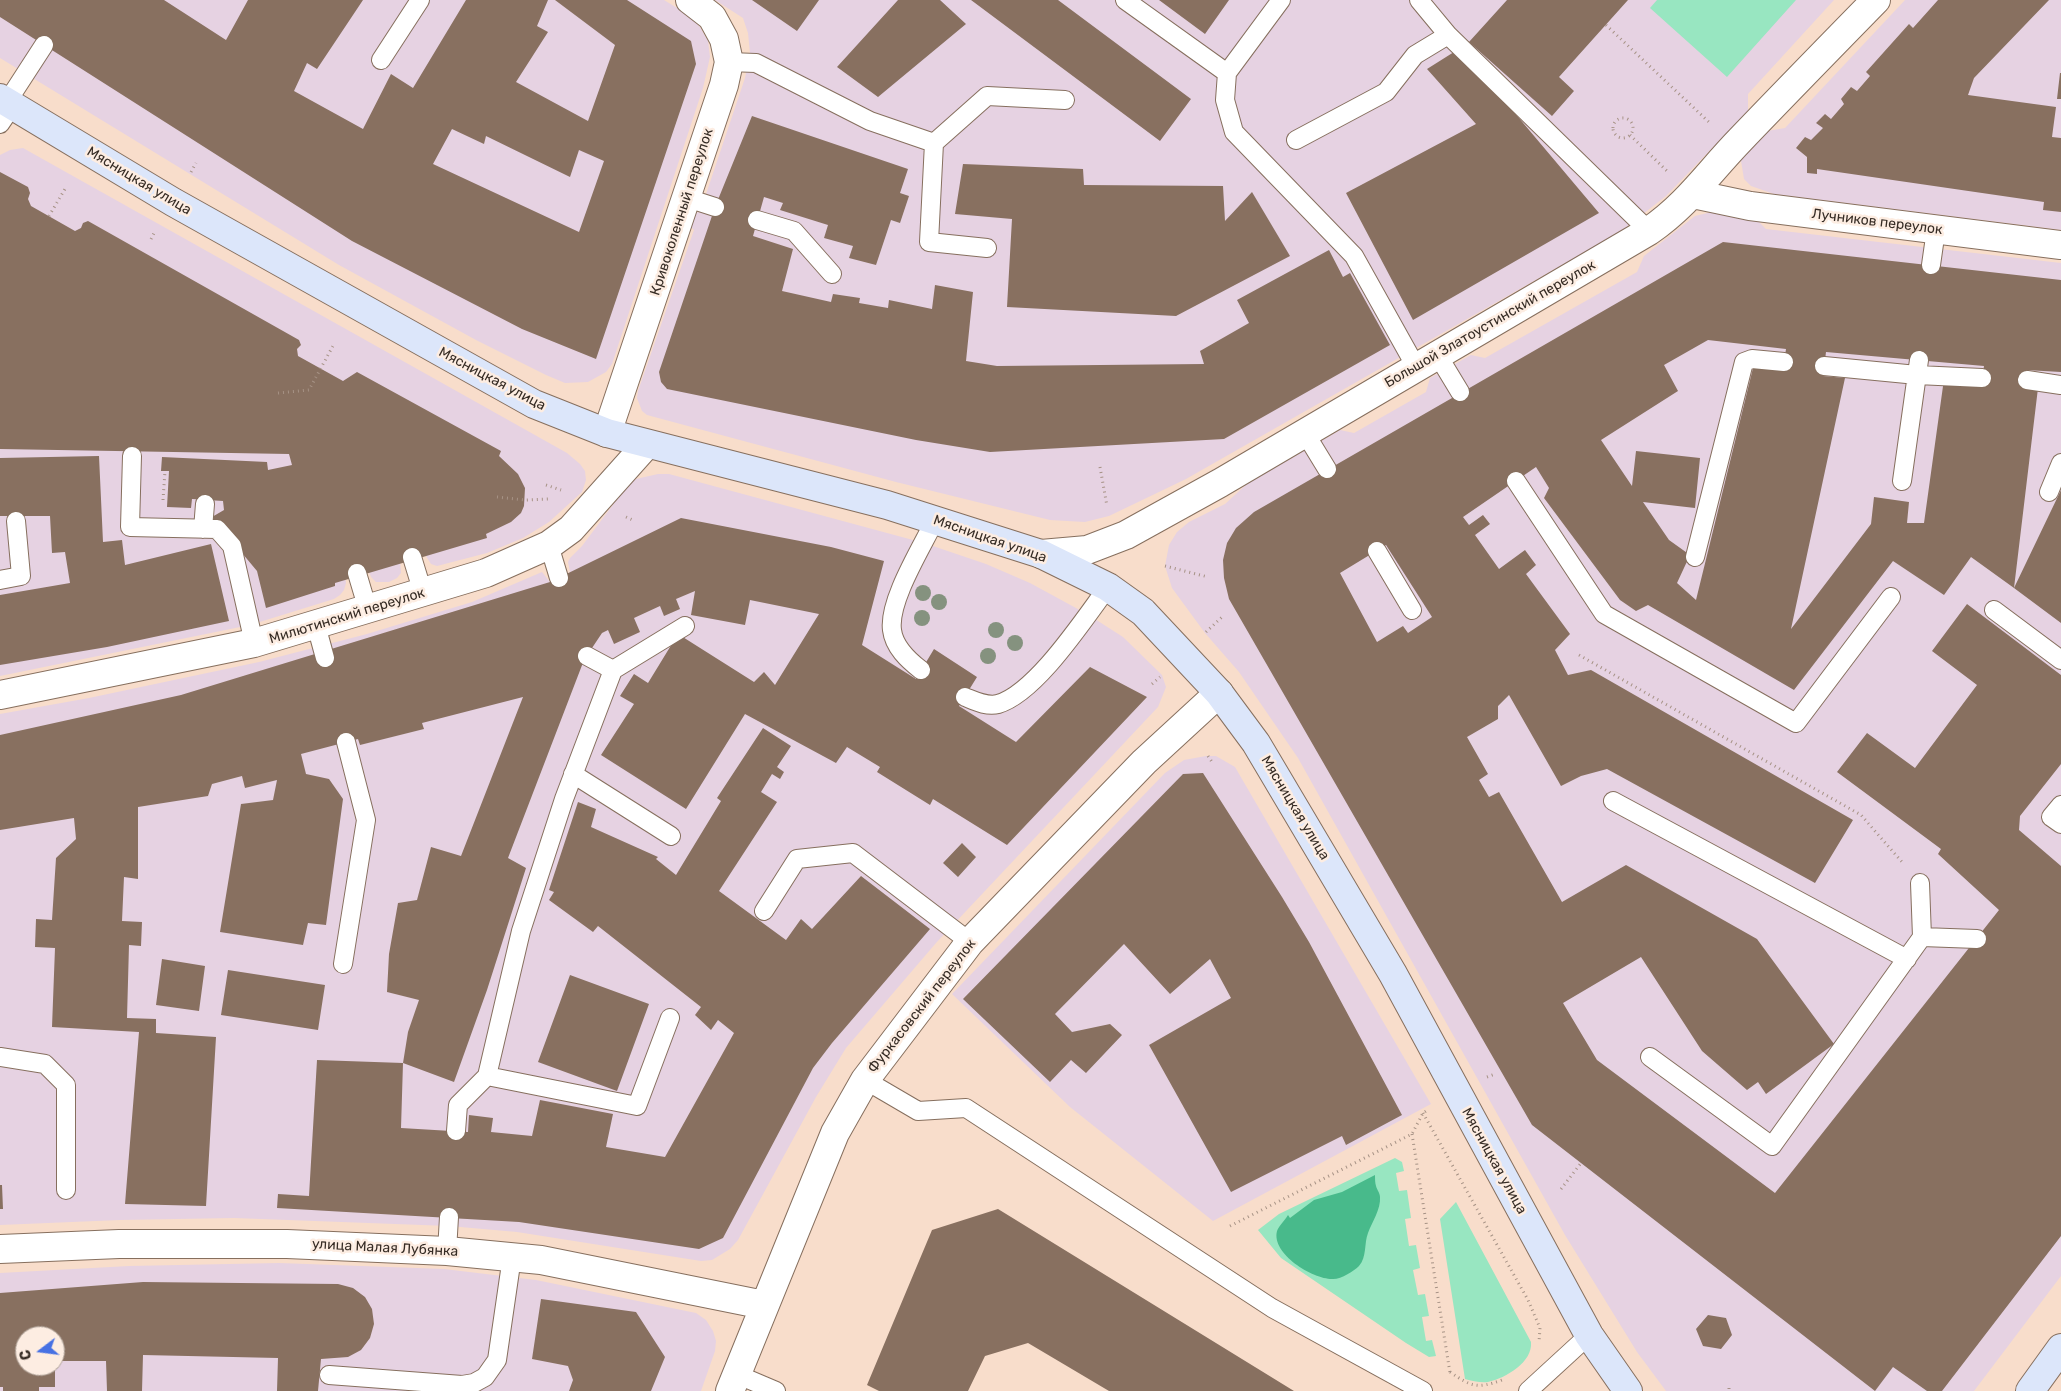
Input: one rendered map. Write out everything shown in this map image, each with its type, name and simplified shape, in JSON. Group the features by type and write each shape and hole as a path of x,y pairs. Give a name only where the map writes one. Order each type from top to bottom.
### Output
{"main road":[{"name":"Мясницкая улица","path":"5,107 534,404 607,433 806,483 935,520 1041,554 1108,587 1143,612 1219,693 1256,743 1393,974 1589,1335 1628,1391"},
{"path":"2030,1391 2061,1348"}],"street":[{"name":"Кривоколенный переулок","path":"607,433 687,198 724,85 729,62 724,39 712,17 690,0"},
{"name":"Большой Златоустинский переулок","path":"1041,554 1087,550 1126,535 1220,483 1426,360 1649,231 1667,218 1693,194 1738,142 1876,0"},
{"name":"Лучников переулок","path":"1693,194 1750,206 2061,245"},
{"name":"Милютинский переулок","path":"0,695 254,643 486,574 549,545 571,529 647,444"},
{"name":"Фуркасовский переулок","path":"733,1383 835,1133 865,1080 970,942 1144,762 1219,693"},
{"name":"улица Малая Лубянка","path":"0,1249 119,1244 287,1244 447,1251 541,1260 764,1305"}],"lane":[{"path":"381,60 420,0"},
{"path":"1125,0 1227,73"},
{"path":"1281,0 1227,73 1225,100 1234,132 1354,256 1426,360 1460,392"},
{"path":"1419,0 1448,35 1649,231"},
{"path":"1296,140 1386,92 1415,55 1448,35"},
{"path":"5,107 44,45"},
{"path":"729,62 756,63 870,121 934,143"},
{"path":"987,248 929,242 934,143 987,96 1065,100"},
{"path":"687,198 714,207"},
{"path":"757,220 794,231 832,274"},
{"path":"1931,266 1936,230"},
{"path":"1695,558 1744,362 1752,358 1784,362"},
{"path":"1824,366 1918,368 1982,378"},
{"path":"1902,481 1918,368"},
{"path":"2027,380 2061,385"},
{"path":"1305,433 1327,469"},
{"path":"132,456 130,527 217,529 232,546 254,643"},
{"path":"2050,492 2061,463"},
{"path":"1516,481 1604,614 1796,723 1891,597"},
{"path":"203,529 205,504"},
{"path":"921,670 898,647 892,632 891,615 908,574 935,520"},
{"path":"0,580 21,576 16,521"},
{"path":"549,545 559,578"},
{"path":"1377,550 1412,610"},
{"path":"412,557 423,593"},
{"path":"357,573 368,610"},
{"path":"965,697 981,704 997,705 1014,697 1030,684 1053,658 1108,587"},
{"path":"1994,610 2061,660"},
{"path":"316,625 324,658"},
{"path":"456,1131 458,1105 487,1076 520,931 573,774 613,670 685,626"},
{"path":"587,656 613,670"},
{"path":"343,964 366,820 346,742"},
{"path":"573,774 671,836"},
{"path":"1613,801 1907,959"},
{"path":"2061,805 2052,817 2061,824"},
{"path":"764,911 796,860 853,852 970,942"},
{"path":"1650,1057 1772,1146 1922,937 1920,883"},
{"path":"1922,937 1977,939"},
{"path":"487,1076 638,1106 670,1018"},
{"path":"0,1057 45,1064 66,1085 66,1190"},
{"path":"865,1080 918,1111 966,1108 1272,1308 1423,1391"},
{"path":"447,1251 449,1217"},
{"path":"329,1375 462,1385 474,1383 485,1377 497,1360 512,1257"},
{"path":"1528,1391 1589,1335"},
{"path":"733,1383 776,1391"}],"path":[{"path":"1606,24 1717,129"},
{"path":"1620,117 1630,121 1633,125 1630,136 1620,138 1615,135 1612,130 1615,120 1620,117"},
{"path":"1630,136 1671,175"},
{"path":"189,175 196,163"},
{"path":"49,216 65,189"},
{"path":"278,393 309,390 334,344"},
{"path":"1100,467 1108,508"},
{"path":"164,492 165,471"},
{"path":"497,497 525,500 548,499"},
{"path":"1165,566 1208,577"},
{"path":"1205,633 1222,617"},
{"path":"1579,655 1861,815 1920,883"},
{"path":"1208,756 1212,762"},
{"path":"1230,1226 1412,1134 1423,1113 1528,1300 1540,1328 1539,1350"},
{"path":"1412,1134 1450,1372 1449,1378"},
{"path":"1561,1189 1581,1163"},
{"path":"1450,1372 1469,1385 1487,1386 1508,1378"}],"shaded area":[{"path":"0,0 664,0 690,16 700,27 708,41 710,57 703,88 612,364 606,372 588,382 565,383 476,340 339,265 0,58"},
{"path":"715,0 1834,0 1748,94 1748,111 1666,196 1620,232 1186,479 1109,516 1085,522 1050,520 896,482 647,415 642,411 637,398 638,391 694,230 690,226 694,213 700,212 745,78 750,53 748,33 743,18"},
{"path":"1905,0 2061,0 2061,230 1774,194 1751,186 1744,179 1741,161 1745,152 1767,131 1785,128"},
{"path":"23,148 567,453 585,471 586,480 582,492 549,522 523,538 487,553 437,566 431,564 424,553 400,560 401,573 397,578 389,582 376,582 368,570 345,577 344,590 334,599 250,625 0,676 0,155 10,150"},
{"path":"1716,211 1755,218 1766,229 2061,263 2061,1276 1974,1391 1666,1391 1637,1352 1565,1235 1298,758 1239,672 1205,633 1172,588 1165,566 1169,545 1177,532 1189,522 1225,504 1248,483 1340,430 1354,433 1426,392 1430,378 1471,355 1485,358 1637,272 1644,256 1695,216"},
{"path":"658,474 669,474 924,543 986,564 1030,583 1087,614 1123,637 1162,675 1166,687 1158,707 936,943 846,1048 816,1097 738,1240 730,1249 712,1260 701,1261 517,1232 449,1226 234,1218 0,1225 0,714 89,698 259,662 367,634 472,602 542,572 550,582 570,572 568,562 570,558 582,546 627,486 636,479"},
{"path":"1216,756 1235,767 1431,1104 1213,1221 1070,1107 952,994 1165,773 1184,760"},
{"path":"279,1263 444,1269 536,1280 696,1313 706,1320 713,1331 716,1341 715,1351 701,1391 0,1391 0,1273 129,1266"}],"green space":[{"path":"1657,0 1796,0 1727,77 1650,8"},
{"path":"1395,1158 1402,1162 1404,1171 1396,1173 1399,1191 1407,1190 1411,1218 1405,1219 1409,1246 1416,1245 1420,1268 1413,1270 1418,1295 1425,1294 1429,1316 1422,1317 1426,1341 1432,1340 1436,1356 1429,1357 1406,1343 1281,1258 1258,1230 1279,1214"},
{"path":"1375,1175 1375,1184 1380,1196 1378,1211 1367,1237 1362,1262 1350,1273 1335,1279 1315,1275 1295,1264 1280,1248 1277,1240 1277,1231 1288,1215 1290,1218 1314,1200 1342,1192"},
{"path":"1456,1202 1531,1342 1528,1356 1517,1368 1503,1377 1488,1382 1465,1379 1440,1219"}],"building":[{"path":"0,0 164,0 226,40 248,0 363,0 317,69 307,63 294,91 363,129 391,74 413,88 466,0 548,0 537,26 548,32 516,82 588,121 615,45 555,0 627,0 691,41 696,64 596,359 522,329 352,241 0,17","holes":["452,129 484,144 486,136 570,177 579,150 604,161 579,232 433,164"]},
{"path":"752,0 819,0 797,31"},
{"path":"898,0 940,0 966,24 878,97 837,67"},
{"path":"971,0 1058,0 1191,99 1160,141"},
{"path":"1159,0 1229,0 1205,34"},
{"path":"1507,0 1628,0 1559,77 1574,91 1552,116 1469,42"},
{"path":"1938,0 2049,0 1974,78 1968,95 2056,107 2052,137 2061,138 2061,212 2043,210 2044,202 1817,169 1817,174 1807,173 1807,157 1796,148 1805,137 1811,140 1823,128 1816,123 1825,114 1831,119 1844,104 1841,99 1851,87 1857,91 1870,76 1866,72 1909,24 1913,28"},
{"path":"1454,52 1497,92 1599,213 1413,320 1346,193 1476,124 1427,69"},
{"path":"2060,73 2061,99 2057,99"},
{"path":"752,116 908,169 900,193 909,196 900,223 891,220 876,265 849,258 853,246 824,238 828,225 780,210 783,203 764,197 753,236 793,249 782,291 831,302 833,294 860,298 859,303 888,308 889,300 932,309 935,285 973,292 966,361 997,366 1204,364 1200,351 1249,323 1237,300 1329,250 1343,277 1350,273 1390,345 1224,439 990,452 916,440 667,389 661,382 659,372 715,207"},
{"path":"963,164 1083,169 1084,185 1223,186 1225,221 1252,192 1290,256 1176,316 1007,307 1012,219 955,214"},
{"path":"0,172 28,187 30,193 28,199 31,206 75,231 88,221 299,340 301,345 297,349 298,356 343,381 357,372 501,451 499,456 518,474 525,488 524,506 521,513 511,522 486,534 487,538 335,583 335,586 266,608 257,571 212,517 224,510 223,501 192,499 191,508 167,507 169,471 161,471 162,457 267,462 268,470 292,465 289,454 0,449"},
{"path":"1723,242 2061,280 2061,372 2026,370 2027,388 2038,388 2014,588 1971,557 1944,595 1893,561 1794,690 1648,605 1636,611 1620,600 1544,498 1549,488 1536,467 1463,517 1469,525 1483,515 1490,524 1475,535 1499,569 1525,550 1536,565 1526,574 1570,634 1555,650 1568,675 1591,670 1853,820 1815,883 1607,769 1581,776 1561,786 1509,695 1498,706 1498,719 1467,737 1488,774 1479,780 1489,797 1499,792 1562,902 1626,865 1757,939 1834,1044 1766,1094 1758,1082 1747,1090 1702,1051 1641,957 1563,1003 1597,1060 1775,1193 1999,910 1938,854 1941,849 1837,772 1867,733 1915,768 1977,685 1932,651 1967,604 2061,675 2061,764 2020,816 2019,830 2061,866 2061,1236 1942,1391 1927,1391 1893,1367 1875,1391 1532,1125 1229,599 1224,578 1223,560 1227,543 1236,528 1254,512","holes":["1708,340 1786,349 1784,362 1753,368 1696,600 1677,583 1690,555 1669,540 1643,502 1695,508 1700,458 1636,451 1632,486 1601,440 1678,391 1664,365","1826,352 1984,366 1982,378 1944,379 1924,523 1907,523 1909,502 1874,497 1871,524 1791,629 1845,378 1823,376","1386,545 1432,617 1408,633 1403,626 1377,642 1340,573"]},
{"path":"99,456 103,542 122,540 125,565 211,544 229,621 107,647 0,665 0,595 70,583 65,552 52,553 50,516 0,516 0,458"},
{"path":"2061,490 2061,623 2014,588"},
{"path":"681,518 831,547 884,561 862,645 916,679 934,649 977,677 959,706 1016,742 1090,667 1147,697 1007,845 933,799 930,805 877,772 880,767 847,747 836,763 745,714 686,809 601,755 634,704 620,696 634,674 648,683 678,634 754,682 764,672 775,685 819,614 750,600 745,625 691,615 695,591 676,599 680,609 664,616 660,606 634,618 640,632 614,644 608,630 602,633 584,660 508,858 526,868 487,990 454,1082 403,1063 408,1032 419,1000 387,992 389,954 398,903 417,900 431,847 461,856 523,697 422,723 424,729 360,745 358,739 301,754 306,774 329,779 343,799 326,925 308,923 303,945 220,932 241,804 273,800 277,780 245,788 242,776 212,784 208,796 138,807 138,879 124,877 122,921 142,922 141,946 129,945 127,1018 156,1019 156,1033 216,1037 206,1206 125,1204 139,1032 52,1027 55,948 35,947 36,919 52,920 56,858 76,839 74,818 0,830 0,735 181,695 550,582"},
{"path":"763,728 791,746 777,767 784,772 780,779 772,774 761,792 777,802 719,891 786,940 801,919 812,929 861,876 930,929 832,1043 813,1068 723,1238 699,1249 519,1222 277,1208 278,1194 309,1196 317,1060 403,1063 401,1128 468,1132 469,1115 493,1118 491,1132 532,1136 540,1100 613,1114 606,1147 665,1157 734,1033 718,1020 711,1030 695,1015 701,1007 598,926 593,932 549,900 554,892 549,890 578,802 596,809 591,827 658,857 656,859 676,875 721,801 717,798"},
{"path":"1203,773 1309,942 1402,1115 1346,1145 1342,1136 1231,1192 1149,1045 1231,998 1210,959 1170,994 1124,944 1055,1014 1072,1032 1110,1024 1122,1035 1086,1073 1071,1060 1050,1082 963,999 1183,774"},
{"path":"962,843 976,857 958,877 943,863"},
{"path":"162,959 205,966 199,1011 156,1005"},
{"path":"228,970 325,985 318,1030 221,1015"},
{"path":"570,975 649,1004 617,1091 538,1062"},
{"path":"0,1185 2,1185 3,1209 0,1209"},
{"path":"998,1209 1294,1391 1109,1391 1028,1343 985,1356 968,1391 879,1391 867,1385 932,1230"},
{"path":"143,1282 338,1284 353,1288 365,1297 372,1309 374,1324 370,1338 361,1350 348,1357 321,1359 318,1391 277,1391 278,1358 143,1355 142,1391 107,1391 106,1361 65,1361 65,1326 15,1326 15,1376 55,1376 55,1387 39,1387 39,1391 3,1391 3,1387 0,1387 0,1293"},
{"path":"541,1299 636,1312 665,1357 651,1391 569,1391 573,1380 568,1366 532,1359"},
{"path":"1708,1315 1726,1318 1732,1335 1721,1349 1703,1346 1696,1329"}]}
